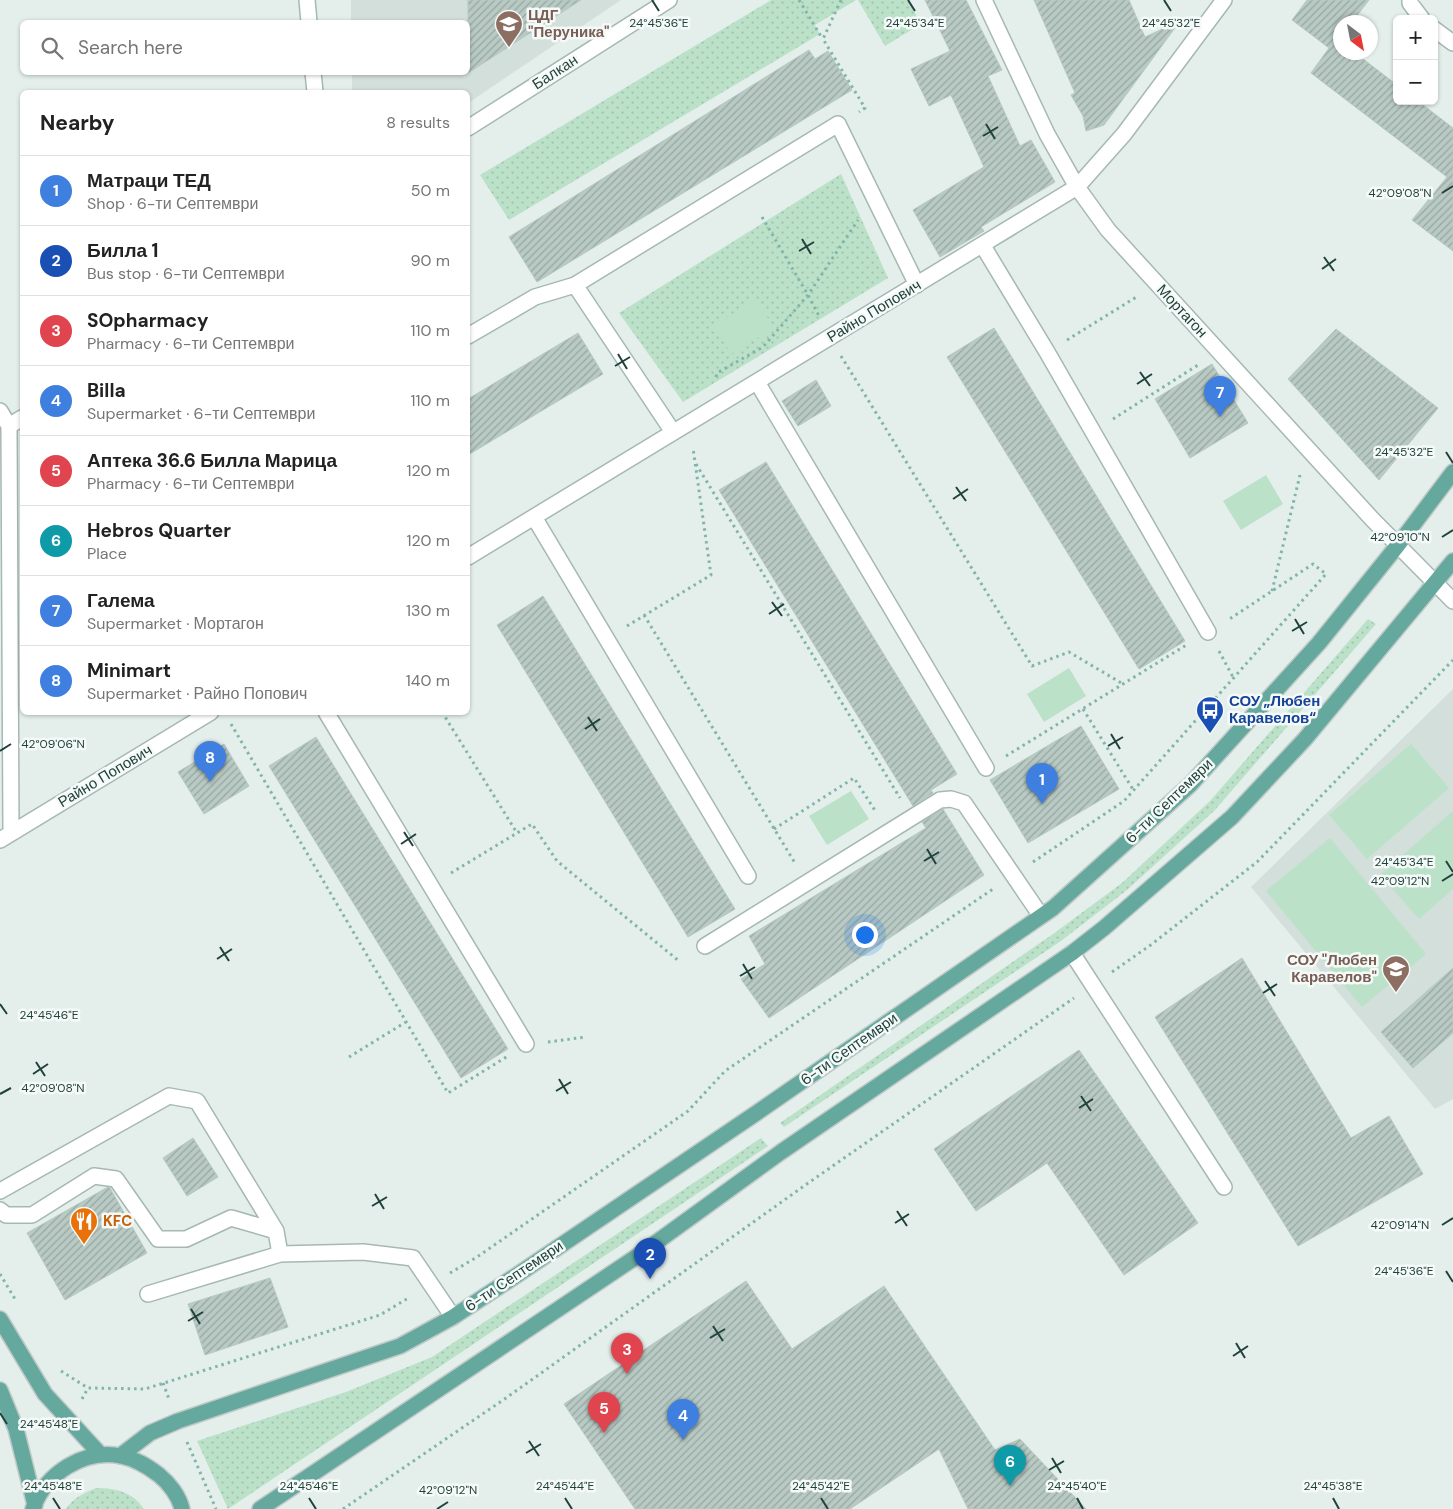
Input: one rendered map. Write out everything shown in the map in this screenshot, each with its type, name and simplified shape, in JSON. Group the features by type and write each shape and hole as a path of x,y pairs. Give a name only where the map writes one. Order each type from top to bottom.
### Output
{"main road":[{"name":"6-ти Септември","path":"120,1456 150,1433 178,1421 400,1346 453,1317 755,1114 1053,908 1190,786 1319,643 1398,545 1453,472"},
{"path":"260,1509 636,1257 781,1152 1072,953 1104,928 1232,817 1305,739 1453,561"},
{"path":"0,1319 45,1394 101,1455"},
{"path":"0,1390 16,1429 34,1507"},
{"path":"34,1507 45,1486 61,1470 80,1460 101,1455 120,1456 146,1465 168,1482 182,1509"}],"street":[{"path":"307,0 309,20"},
{"name":"Балкан","path":"470,127 669,0"},
{"name":"Мортагон","path":"984,0 1047,134 1077,187 1108,230 1398,545 1453,601"},
{"name":"Райно Попович","path":"470,556 983,246 1077,187 1124,134 1224,0"},
{"path":"1410,0 1410,3 1419,15"},
{"path":"1438,32 1453,43"},
{"path":"313,75 315,90"},
{"path":"470,335 534,297 576,285 838,124 917,285"},
{"path":"983,246 1047,352 1208,632"},
{"path":"576,285 673,432"},
{"path":"757,382 986,768"},
{"path":"0,411 9,426 16,608 6,837"},
{"path":"9,426 20,419"},
{"path":"534,517 748,876"},
{"name":"Райно Попович","path":"6,837 205,715"},
{"path":"328,715 526,1044"},
{"path":"705,946 940,800 951,799 964,804 1041,916"},
{"path":"1072,953 1224,1187"},
{"path":"0,1192 169,1096 196,1101 276,1231 280,1254"},
{"path":"0,1210 6,1215 32,1216 94,1176 116,1179 158,1239 186,1239 231,1218 276,1231"},
{"path":"148,1294 280,1254 364,1252 413,1258 453,1317"}],"path":[{"path":"800,0 865,108 838,124"},
{"path":"823,39 841,0"},
{"path":"709,410 717,373 763,347 808,295 874,197"},
{"path":"762,217 808,295 830,337 1032,666 1069,652 1123,684"},
{"path":"1047,352 1157,284"},
{"path":"1093,432 1219,351"},
{"path":"606,638 711,574 690,422"},
{"path":"1271,591 1307,447"},
{"path":"696,464 912,817"},
{"path":"54,1366 88,1388 145,1390 380,1315 477,1257 688,1111 725,1071 1124,801 1326,574 1314,564 1208,632 986,768"},
{"path":"644,615 807,882"},
{"path":"1208,632 1234,679"},
{"path":"343,1509 506,1398 804,1186 1152,944 1256,862 1453,660"},
{"path":"1083,708 1134,791"},
{"path":"444,715 517,833"},
{"path":"229,721 448,1093 526,1044 586,1038"},
{"path":"774,829 854,778 888,832"},
{"path":"430,885 532,824 557,862 679,961"},
{"path":"349,1057 406,1022"},
{"path":"0,1274 20,1307"},
{"path":"163,1383 216,1509"}],"shaded area":[{"name":"ЦДГ \"Перуника\"","path":"351,0 621,0 470,102 470,90 352,90 352,75 470,75 470,20 351,20"},
{"name":"СОУ \"Любен Каравелов\"","path":"1453,689 1453,1099 1435,1109 1251,887"}],"green space":[{"path":"771,0 856,0 815,25 820,34 509,220 480,175"},
{"path":"858,0 908,0 921,24 885,46"},
{"path":"841,174 888,278 683,402 619,313"},
{"path":"756,299 774,328 731,354 714,325"},
{"path":"1266,475 1283,504 1241,530 1223,501"},
{"path":"1368,619 1376,624 1215,810 1127,890 1061,941 784,1127 780,1123 1053,934 1122,883 1210,801"},
{"path":"1069,668 1086,696 1044,722 1027,694"},
{"path":"1411,744 1449,788 1367,859 1329,815"},
{"path":"851,791 869,819 827,845 809,816"},
{"path":"1453,811 1453,889 1419,919 1380,875"},
{"path":"1330,838 1426,954 1362,1007 1266,891"},
{"path":"761,1138 768,1146 228,1509 197,1441 346,1392 432,1357"},
{"path":"96,1488 123,1492 140,1503 144,1509 66,1509 75,1499"}],"building":[{"path":"468,0 581,0 470,72 470,20 468,20"},
{"path":"925,0 966,0 1002,70 988,76 1020,146 1031,140 1055,182 981,227 984,231 940,257 913,210 984,167 951,95 929,106 911,69 950,51"},
{"path":"1034,0 1129,0 1145,37 1180,21 1104,125 1086,131 1083,116 1071,95 1075,93"},
{"path":"1307,0 1369,0 1357,15 1333,15 1333,60 1364,60 1393,82 1393,105 1423,105 1453,128 1453,251 1412,220 1447,177 1311,73 1329,48 1292,20"},
{"path":"809,50 815,59 828,51 852,90 537,282 509,237"},
{"path":"994,328 1185,641 1139,669 947,357"},
{"path":"1336,329 1438,408 1379,480 1288,379"},
{"path":"578,333 603,374 470,454 470,398"},
{"path":"1212,364 1248,423 1190,458 1155,399"},
{"path":"816,380 831,406 798,426 782,401"},
{"path":"766,462 957,774 931,790 933,793 913,806 719,490"},
{"path":"543,596 735,909 688,937 497,625"},
{"path":"1081,726 1119,789 1028,843 990,780"},
{"path":"316,737 508,1049 461,1078 269,766"},
{"path":"224,744 249,786 204,814 178,772"},
{"path":"943,809 984,875 769,1018 741,979 765,964 749,936 926,828 922,822"},
{"path":"1242,958 1351,1138 1389,1116 1423,1174 1298,1246 1155,1017"},
{"path":"1453,968 1453,1033 1413,1068 1381,1032"},
{"path":"1079,1050 1198,1223 1124,1275 1047,1163 976,1211 934,1149"},
{"path":"193,1138 218,1177 187,1196 163,1158"},
{"path":"108,1187 147,1253 65,1300 27,1233"},
{"path":"270,1278 288,1327 205,1355 188,1304"},
{"path":"746,1281 792,1349 884,1286 995,1450 1020,1439 1086,1509 968,1509 939,1449 850,1509 635,1509 564,1404"}],"place":[{"name":"ЦДГ \"Перуника\"","path":"509,48"},
{"name":"Галема","path":"1220,417"},
{"name":"СОУ „Любен Каравелов“","path":"1210,734"},
{"name":"Minimart","path":"210,782"},
{"name":"Матраци ТЕД","path":"1042,804"},
{"name":"СОУ \"Любен Каравелов\"","path":"1396,993"},
{"name":"KFC","path":"84,1245"},
{"name":"Билла 1","path":"650,1279"},
{"name":"SOpharmacy","path":"627,1374"},
{"name":"Аптека 36.6 Билла Марица","path":"604,1433"},
{"name":"Billa","path":"683,1440"},
{"name":"Hebros Quarter","path":"1010,1486"}]}
